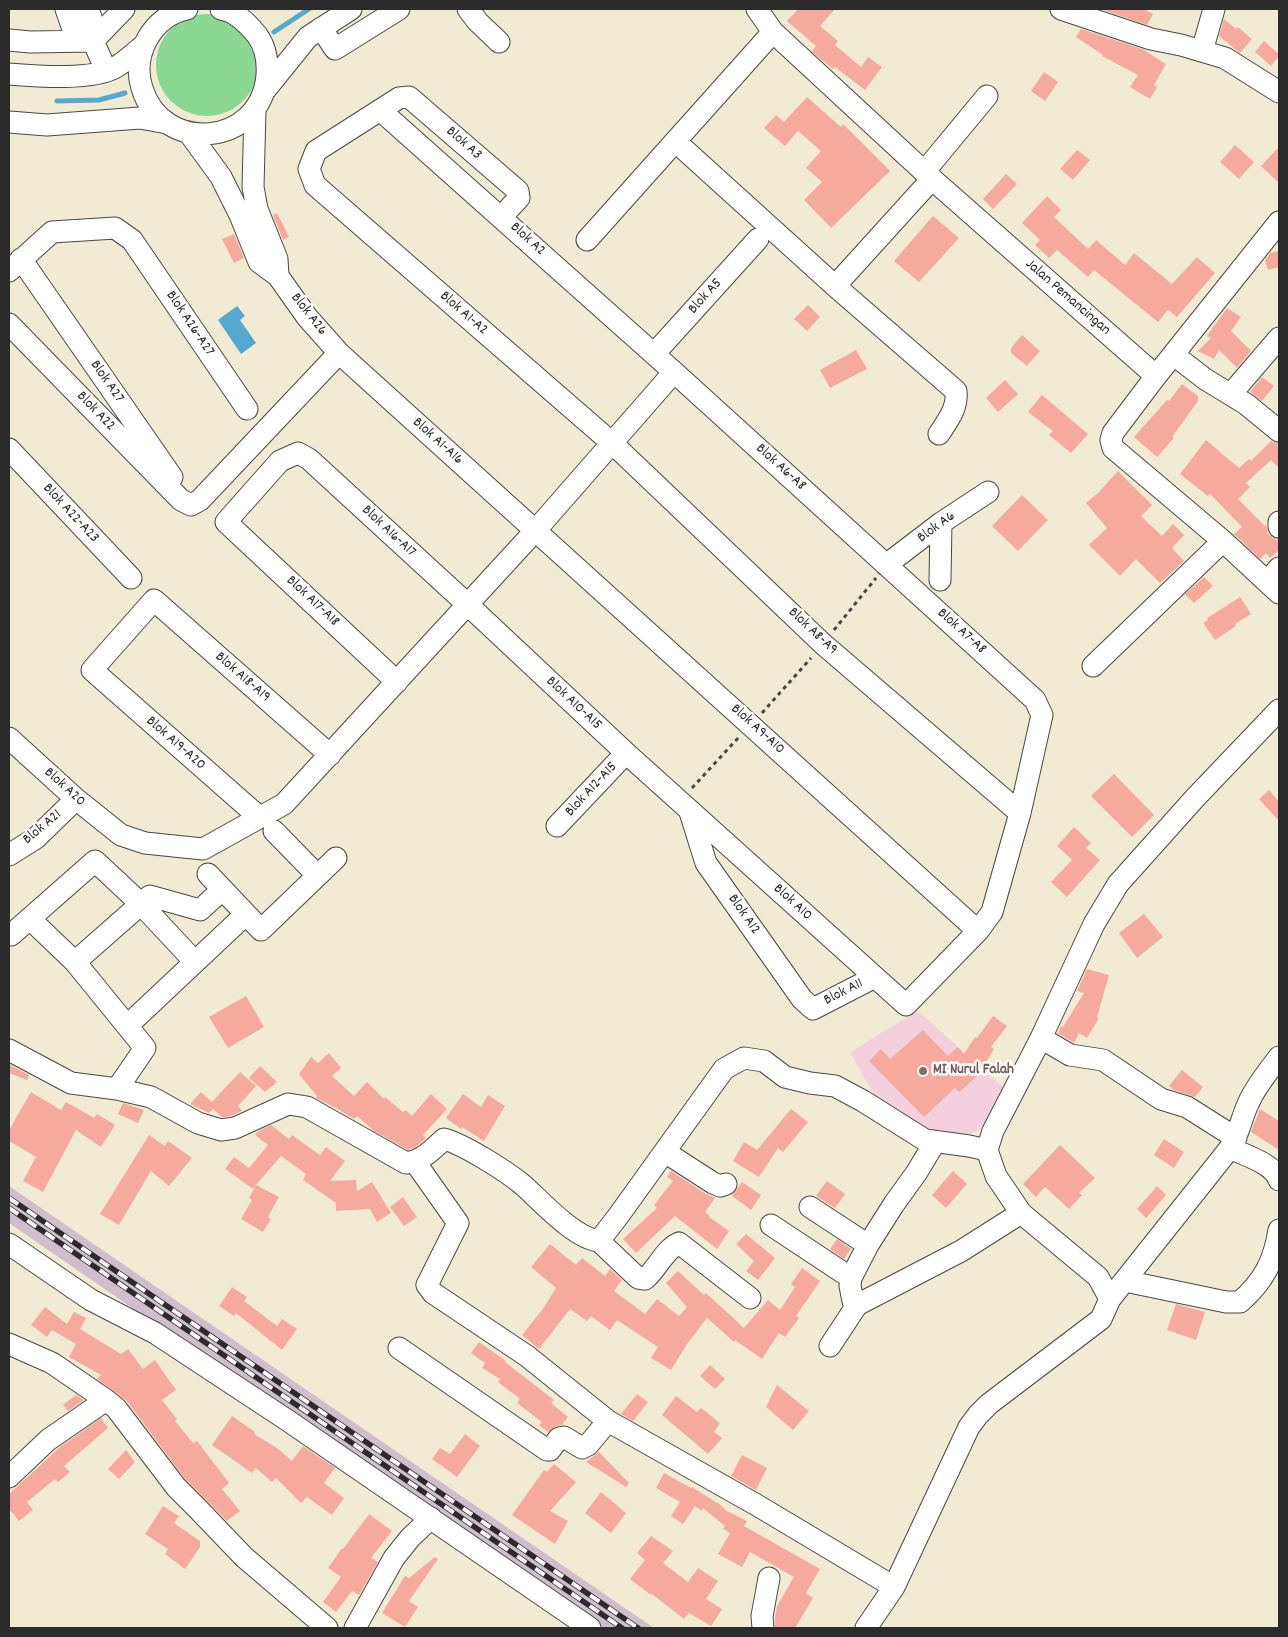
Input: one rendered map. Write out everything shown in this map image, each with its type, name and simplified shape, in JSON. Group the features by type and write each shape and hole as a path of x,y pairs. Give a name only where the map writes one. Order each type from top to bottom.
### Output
{"street":[{"path":"66,9 85,41 106,70"},
{"path":"85,41 93,23 88,9"},
{"path":"9,40 30,42 85,41 124,9"},
{"path":"9,74 47,78 92,74 115,68 144,45 157,25 177,11 188,9"},
{"path":"221,9 226,9 246,22 261,41 268,64 266,89"},
{"path":"9,122 47,125 140,118 167,123 189,133 214,134 237,126 255,110 266,89 308,37 351,9"},
{"path":"322,28 335,49 399,9"},
{"path":"468,9 478,22 499,42"},
{"name":"Jalan Pemancingan","path":"757,9 773,32 928,175 1156,376"},
{"path":"1062,9 1151,38 1225,58 1279,92"},
{"path":"1202,52 1214,9"},
{"path":"587,240 773,32"},
{"path":"144,45 139,66 142,88 151,108 167,123"},
{"path":"835,286 928,175 987,96"},
{"name":"Blok A3","path":"380,110 399,98 409,97 518,191 519,198 501,217"},
{"path":"249,212 253,187 255,110"},
{"name":"Blok A1-A2","path":"380,110 316,151 309,169 315,185 612,443"},
{"name":"Blok A2","path":"380,110 674,372"},
{"path":"189,133 249,212"},
{"path":"676,142 835,286 956,391 957,402 939,434"},
{"name":"Blok A26","path":"249,212 259,262 278,276 307,317 339,353"},
{"path":"1275,581 1223,541 1113,448 1111,440 1113,433 1156,376 1279,222"},
{"name":"Blok A26-A27","path":"15,265 52,232 115,228 132,240 247,409"},
{"name":"Blok A5","path":"654,354 758,239"},
{"name":"Blok A27","path":"15,265 186,502"},
{"name":"Blok A22","path":"9,324 186,502"},
{"path":"1231,394 1279,338"},
{"path":"186,502 200,500 339,353"},
{"name":"Blok A1-A16","path":"339,353 535,531"},
{"path":"1174,355 1205,379 1260,414 1279,431"},
{"name":"Blok A20","path":"9,738 76,800 122,834 145,843 204,848 266,824 535,531 674,372"},
{"name":"Blok A6-A8","path":"674,372 886,565"},
{"name":"Blok A8-A9","path":"612,443 823,644 1020,813"},
{"name":"Blok A22-A23","path":"9,449 131,578"},
{"name":"Blok A17-A18","path":"309,459 298,453 280,461 226,522 397,682"},
{"name":"Blok A16-A17","path":"309,459 468,604"},
{"name":"Blok A6","path":"886,565 988,492"},
{"path":"1279,522 1279,527"},
{"path":"940,580 941,524"},
{"name":"Blok A9-A10","path":"535,531 978,931"},
{"path":"1093,666 1223,541"},
{"name":"Blok A7-A8","path":"886,565 1035,700 1042,715 1020,813"},
{"name":"Blok A19-A20","path":"154,600 92,670 266,824 317,875"},
{"name":"Blok A18-A19","path":"154,600 330,755"},
{"name":"Blok A10-A15","path":"468,604 685,806"},
{"path":"1110,1299 1098,1277 1021,1213 996,1176 987,1150 993,1131 1094,924 1118,884 1195,798 1279,710"},
{"name":"Blok A12-A15","path":"557,826 626,753"},
{"name":"Blok A21","path":"9,855 36,838 76,800"},
{"name":"Blok A10","path":"685,806 906,1004 978,931"},
{"name":"Blok A12","path":"685,806 706,863 802,999 813,1009"},
{"path":"978,931 992,912 1020,813"},
{"path":"208,874 261,930 336,858"},
{"path":"11,935 95,861 140,903 195,962"},
{"path":"75,962 150,896 200,910 222,890"},
{"path":"127,1026 245,915"},
{"path":"30,918 75,962 145,1048 117,1089"},
{"name":"Blok A11","path":"813,1009 875,977"},
{"path":"1040,1038 1070,1055 1103,1060 1161,1099 1187,1107 1233,1143 1268,1166 1277,1175 1279,1180"},
{"path":"9,1050 71,1083 117,1089 151,1097 198,1122 222,1130 235,1128 288,1104 307,1107 406,1163 415,1162 444,1140 453,1142 520,1183 577,1234 589,1240 598,1241 638,1278 645,1279 670,1247 679,1243 750,1298"},
{"path":"866,1628 894,1587 969,1428 989,1404 1101,1319 1110,1299 1233,1143 1248,1102 1279,1057"},
{"path":"598,1241 665,1152 724,1068 744,1058 764,1061 785,1076 810,1083 835,1086 863,1101 925,1140 987,1150"},
{"path":"857,1305 853,1301 850,1286 851,1278 868,1245 935,1142"},
{"path":"665,1152 714,1183 720,1186 726,1184"},
{"path":"415,1162 458,1223 426,1285 433,1293 527,1356 608,1421 754,1504 894,1587"},
{"path":"810,1206 868,1245"},
{"path":"830,1346 857,1305 961,1251 1021,1213"},
{"path":"771,1225 851,1278"},
{"path":"1124,1281 1226,1302 1240,1302 1257,1287 1270,1263 1279,1230"},
{"path":"9,1244 91,1300 154,1333 286,1420 590,1628"},
{"path":"9,1344 52,1364 116,1408 176,1487 196,1508 244,1557 327,1628"},
{"path":"399,1348 547,1450 550,1450 559,1438 564,1437 582,1448 588,1445 608,1421"},
{"path":"9,1477 48,1440 106,1400"},
{"path":"356,1628 394,1558 410,1538 431,1518"},
{"path":"763,1628 762,1616 769,1578"}],"path":[{"path":"685,806 751,725 823,644 886,565"}],"shaded area":[{"name":"MI Nurul Falah","path":"918,1011 1006,1090 985,1128 968,1134 927,1129 874,1095 850,1052"},
{"path":"9,1186 654,1628 596,1628 9,1223"}],"green space":[{"path":"207,14 226,18 243,29 254,46 258,65 254,84 243,101 226,112 207,116 188,112 171,101 160,84 156,65 160,46 171,29 188,18"}],"water":[{"path":"237,306 245,316 240,320 256,343 241,354 218,320"}],"building":[{"path":"798,9 835,9 820,26 838,41 835,45 861,67 868,57 882,67 865,90 817,56 812,51 816,46 787,21"},
{"path":"1100,9 1144,9 1153,14 1147,25"},
{"path":"1224,19 1236,29 1238,27 1252,39 1240,53 1219,36"},
{"path":"1081,29 1142,49 1166,64 1154,85 1157,87 1150,99 1130,87 1138,75 1102,56 1076,37"},
{"path":"1264,41 1279,54 1271,66 1255,52"},
{"path":"1044,72 1058,82 1045,101 1031,91"},
{"path":"807,97 841,127 843,124 890,171 831,228 804,200 822,182 806,168 821,151 798,131 785,146 764,128 776,115 784,122"},
{"path":"1235,145 1254,162 1239,179 1220,162"},
{"path":"1279,147 1279,183 1261,166"},
{"path":"1077,150 1090,160 1073,180 1060,169"},
{"path":"1006,174 1017,184 993,209 983,199"},
{"path":"1047,196 1061,210 1054,217 1088,249 1096,240 1125,265 1134,253 1172,284 1197,257 1215,273 1177,317 1168,310 1158,322 1094,270 1088,277 1057,250 1049,258 1035,245 1040,240 1022,223"},
{"path":"277,213 289,237 283,240 273,215"},
{"path":"933,216 959,238 919,282 894,261"},
{"path":"234,234 244,258 234,263 222,239"},
{"path":"1279,251 1279,267 1268,270 1265,260 1270,253"},
{"path":"808,305 820,317 807,331 794,319"},
{"path":"1227,308 1241,317 1231,331 1251,351 1237,368 1219,350 1214,359 1198,351 1211,338 1207,336"},
{"path":"1022,335 1040,351 1027,366 1011,353 1011,348"},
{"path":"856,350 867,369 830,388 820,370"},
{"path":"1262,377 1274,386 1262,401 1250,392"},
{"path":"1005,380 1018,394 998,412 986,398"},
{"path":"1182,384 1198,396 1198,401 1172,437 1174,438 1157,457 1134,437 1167,400 1169,401"},
{"path":"1042,395 1088,434 1071,453 1049,435 1053,431 1028,412"},
{"path":"1206,440 1239,468 1249,459 1251,461 1271,441 1279,443 1279,468 1271,460 1246,483 1250,487 1238,499 1265,526 1266,524 1268,534 1279,541 1279,550 1270,558 1266,553 1260,559 1234,534 1242,527 1210,494 1208,496 1180,474"},
{"path":"1118,471 1152,505 1141,516 1162,536 1173,524 1184,535 1172,548 1184,561 1160,583 1136,559 1120,576 1089,545 1107,528 1086,503"},
{"path":"1022,495 1048,520 1018,551 992,526"},
{"path":"1204,577 1213,586 1194,603 1185,594"},
{"path":"1240,597 1251,614 1215,640 1203,623 1208,620 1207,618"},
{"path":"1114,774 1154,815 1132,837 1091,796"},
{"path":"1269,790 1279,802 1279,821 1259,799"},
{"path":"1074,827 1091,843 1086,848 1100,860 1067,897 1051,882 1072,860 1057,846"},
{"path":"1144,914 1163,937 1137,958 1119,933"},
{"path":"1087,969 1109,975 1097,1017 1099,1018 1087,1038 1079,1033 1074,1043 1058,1033 1084,993 1077,991"},
{"path":"246,996 264,1027 228,1048 209,1017"},
{"path":"993,1016 1007,1026 991,1047 994,1049 981,1073 959,1092 955,1088 924,1117 869,1061 881,1049 890,1059 923,1030 948,1056 958,1047 964,1054 975,1037 977,1038"},
{"path":"329,1053 341,1068 332,1076 354,1096 367,1082 384,1099 385,1097 403,1112 406,1110 412,1116 431,1094 447,1109 423,1135 426,1138 416,1147 408,1150 374,1131 357,1116 354,1119 316,1098 317,1096 299,1074 311,1057 318,1063"},
{"path":"10,1065 29,1075 27,1080 9,1073"},
{"path":"260,1066 277,1082 265,1092 249,1078"},
{"path":"1182,1070 1203,1087 1195,1097 1174,1090 1169,1086"},
{"path":"240,1072 256,1086 238,1106 242,1111 231,1116 222,1117 213,1109 209,1113 190,1104 201,1092 212,1102"},
{"path":"31,1092 61,1110 66,1102 94,1118 97,1114 115,1125 101,1147 76,1130 43,1192 23,1181 36,1157 9,1141 9,1130"},
{"path":"463,1094 481,1107 488,1095 505,1106 484,1141 462,1127 461,1129 446,1118"},
{"path":"123,1103 144,1110 138,1123 118,1114"},
{"path":"791,1109 808,1122 783,1152 778,1148 759,1177 733,1161 744,1142 757,1150"},
{"path":"1260,1109 1279,1121 1279,1150 1251,1132"},
{"path":"271,1125 289,1139 292,1135 320,1155 326,1147 345,1161 330,1181 356,1180 357,1191 372,1182 391,1213 377,1222 370,1209 336,1211 336,1203 303,1180 306,1174 281,1156 253,1189 225,1169 234,1157 249,1168 268,1145 255,1135"},
{"path":"149,1135 165,1146 168,1141 192,1158 169,1186 151,1171 119,1225 100,1214"},
{"path":"1164,1139 1184,1152 1174,1168 1154,1155"},
{"path":"1060,1145 1095,1178 1079,1193 1082,1195 1069,1209 1045,1187 1036,1197 1023,1184"},
{"path":"671,1171 715,1198 705,1212 729,1231 717,1249 675,1216 636,1253 623,1239 657,1208 654,1205 673,1181 667,1177"},
{"path":"953,1171 967,1184 946,1208 932,1195"},
{"path":"827,1181 845,1194 835,1208 816,1196"},
{"path":"742,1182 761,1195 751,1210 732,1196"},
{"path":"256,1185 279,1197 268,1217 271,1219 263,1232 241,1219 252,1200 249,1198"},
{"path":"1157,1186 1166,1195 1146,1218 1137,1209"},
{"path":"403,1197 417,1217 404,1226 390,1207"},
{"path":"746,1234 775,1258 758,1280 746,1271 754,1261 736,1244"},
{"path":"837,1239 851,1249 844,1259 830,1249"},
{"path":"550,1244 576,1265 582,1258 605,1276 610,1269 622,1280 614,1291 645,1314 657,1299 679,1316 687,1307 666,1283 678,1271 704,1295 706,1293 744,1328 768,1300 780,1310 795,1287 791,1284 802,1268 820,1281 796,1316 799,1318 785,1337 779,1333 762,1359 735,1340 734,1342 707,1318 687,1344 671,1370 651,1358 658,1347 617,1320 610,1330 591,1316 587,1321 570,1309 539,1349 522,1335 542,1310 556,1288 531,1267"},
{"path":"232,1287 247,1297 244,1301 277,1326 282,1319 297,1329 282,1350 236,1313 234,1316 219,1306"},
{"path":"1176,1304 1205,1312 1196,1340 1167,1330"},
{"path":"45,1307 67,1324 74,1312 86,1318 80,1329 121,1354 128,1349 143,1369 155,1360 176,1390 162,1400 177,1419 175,1421 193,1443 197,1441 229,1483 222,1489 240,1511 227,1521 185,1479 126,1400 97,1379 101,1375 69,1357 76,1344 52,1330 47,1337 31,1325"},
{"path":"479,1342 554,1400 551,1403 568,1417 562,1425 556,1426 548,1432 539,1425 542,1422 517,1403 520,1399 498,1382 500,1379 482,1368 485,1363 471,1353"},
{"path":"710,1365 725,1379 715,1389 700,1376"},
{"path":"777,1385 809,1411 793,1430 766,1407"},
{"path":"637,1394 648,1402 633,1421 621,1414"},
{"path":"76,1395 84,1400 68,1411 63,1405"},
{"path":"676,1396 697,1412 701,1408 720,1423 714,1432 722,1438 708,1454 662,1415"},
{"path":"232,1416 292,1461 303,1446 335,1468 324,1483 344,1498 332,1515 307,1497 301,1503 276,1478 272,1482 256,1468 252,1473 212,1445"},
{"path":"101,1418 108,1428 64,1466 70,1472 58,1482 55,1479 27,1502 33,1510 19,1521 9,1509 9,1494 60,1447"},
{"path":"465,1434 480,1446 457,1477 432,1459 440,1448 450,1454"},
{"path":"126,1450 135,1462 119,1479 108,1469"},
{"path":"599,1452 629,1483 626,1487 586,1462"},
{"path":"742,1455 767,1468 756,1490 731,1476"},
{"path":"554,1464 576,1482 550,1511 568,1521 555,1544 512,1515 544,1470 547,1472"},
{"path":"664,1473 692,1487 717,1502 727,1511 747,1521 744,1526 820,1569 806,1593 813,1598 795,1628 775,1628 777,1606 794,1577 750,1552 742,1567 718,1554 730,1533 723,1529 725,1526 703,1508 702,1511 695,1506 683,1524 671,1516 680,1502 656,1488"},
{"path":"601,1492 626,1513 611,1533 585,1513"},
{"path":"163,1506 179,1516 174,1523 200,1541 200,1547 185,1569 165,1554 168,1549 145,1534"},
{"path":"369,1514 392,1531 371,1558 378,1562 359,1595 352,1591 336,1612 323,1602 341,1577 328,1568"},
{"path":"651,1536 673,1551 663,1563 688,1582 698,1568 718,1581 706,1599 722,1609 711,1626 689,1613 684,1619 630,1579 645,1560 637,1553"},
{"path":"435,1557 438,1559 409,1601 418,1607 405,1627 382,1613 405,1576 409,1578"}],"waterway":[{"path":"274,32 309,9"},
{"path":"57,101 99,100 125,93"}],"railway":[{"path":"9,1198 638,1628"},
{"path":"9,1208 622,1628"}],"place":[{"name":"MI Nurul Falah","path":"923,1071"}]}
